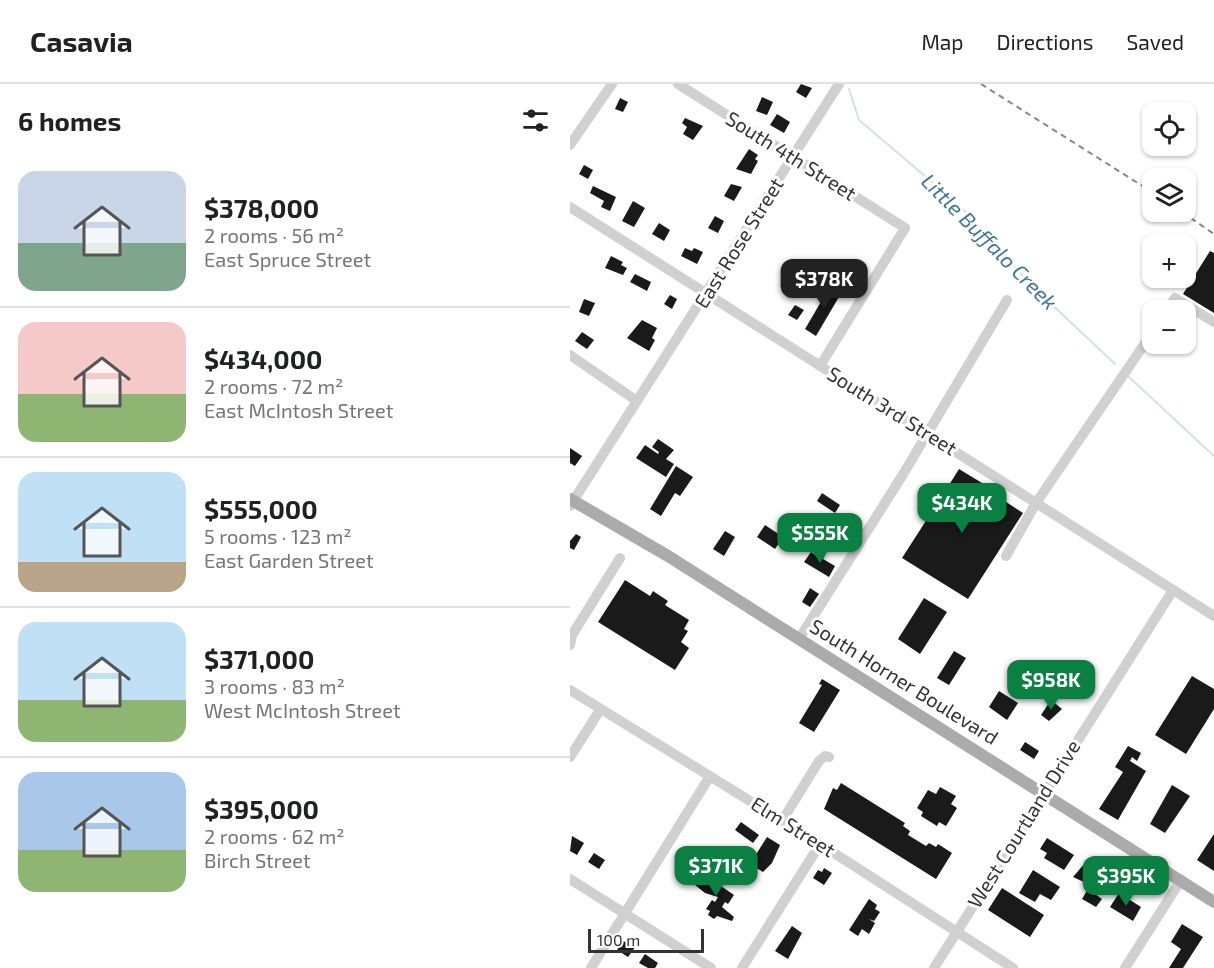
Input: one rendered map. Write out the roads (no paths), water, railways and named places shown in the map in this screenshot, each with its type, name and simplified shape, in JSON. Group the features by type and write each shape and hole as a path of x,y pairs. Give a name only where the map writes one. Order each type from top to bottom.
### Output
{"main road":[{"name":"South Horner Boulevard","path":"571,502 799,639 1214,902"}],"street":[{"path":"570,146 612,84"},
{"name":"South 4th Street","path":"678,84 905,228 820,366"},
{"name":"East Rose Street","path":"571,502 839,84"},
{"name":"South 3rd Street","path":"570,207 1214,616"},
{"path":"799,639 928,434 1007,300"},
{"path":"1196,311 1214,322"},
{"path":"1006,556 1036,503 1142,348"},
{"path":"570,356 637,401"},
{"path":"570,645 572,635 620,558"},
{"name":"West Courtland Drive","path":"934,968 1173,590"},
{"name":"Elm Street","path":"570,690 820,844 1007,966"},
{"path":"570,757 600,710"},
{"path":"782,821 819,761 825,756 830,757"},
{"path":"591,968 710,776"},
{"path":"742,968 820,844"},
{"path":"570,879 711,968"},
{"path":"1125,968 1181,880"}],"waterway":[{"name":"Little Buffalo Creek","path":"849,89 859,120 959,205 1030,284 1115,364"},
{"name":"Little Buffalo Creek","path":"1128,376 1214,456"}],"railway":[{"path":"981,84 1142,186"},
{"path":"1196,222 1214,234"}]}
